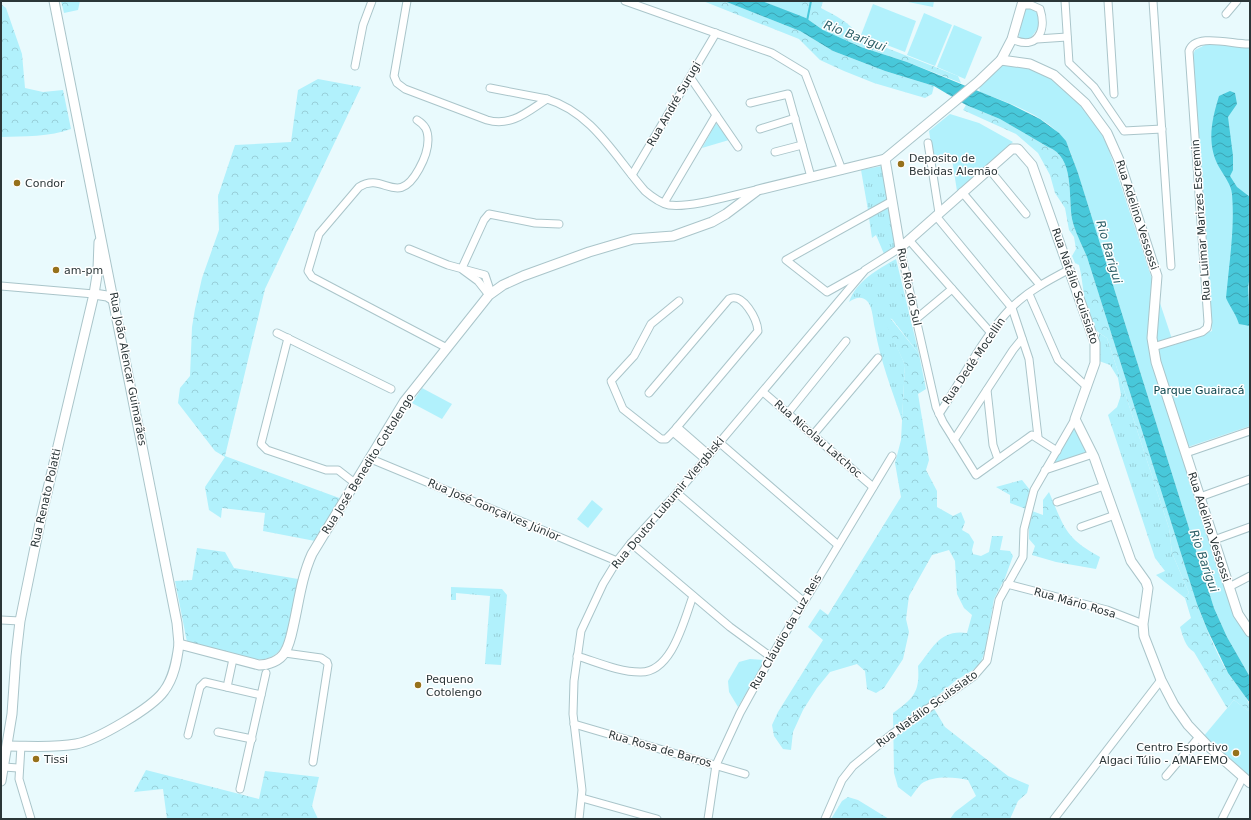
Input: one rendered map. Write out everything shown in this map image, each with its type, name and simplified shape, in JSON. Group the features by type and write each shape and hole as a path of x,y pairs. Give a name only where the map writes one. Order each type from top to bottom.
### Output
{"main road":[{"name":"Rua João Alencar Guimarães","path":"54,1 115,302 177,623 179,644"},
{"name":"Rua José Benedito Cottolengo","path":"285,653 309,560 404,402 490,294 523,276 589,252 634,240 673,236 706,224 726,214 758,190 885,159 978,82 1001,60 1012,39 1022,3"},
{"name":"Rua Adelino Vessossi","path":"1001,60 1030,64 1047,71 1061,80 1092,111 1107,133 1119,160 1157,276 1153,348 1229,587 1240,619 1250,632"},
{"name":"Rua Natálio Scuissiato","path":"989,169 1009,150 1014,148 1020,151 1028,159 1035,171 1070,269 1096,348 1095,364 1075,420"},
{"name":"Rua Rio do Sul","path":"885,159 900,248"},
{"path":"900,248 989,169"},
{"name":"Rua Renato Polatti","path":"1,781 8,746 20,621 41,518 94,294 99,255 98,217"},
{"path":"94,294 107,296 115,302"},
{"path":"1075,420 1093,454 1131,561 1142,575 1147,585 1143,624 1145,641 1161,680 1181,716 1199,737 1246,780"},
{"path":"8,746 67,745 87,741 145,707 159,696 168,684 179,644 233,659 263,665 275,661 285,653"}],"street":[{"path":"355,66 363,25 372,1"},
{"path":"407,1 394,76 397,82 406,89 456,108 469,110 478,117 499,123 510,121 547,99"},
{"path":"625,1 772,53 805,72 842,170"},
{"path":"1037,1 1040,9 1041,24 1037,39"},
{"path":"1065,1 1069,63 1094,87 1124,131 1162,129"},
{"path":"1108,1 1114,94"},
{"path":"1153,1 1171,266"},
{"path":"1226,14 1237,1"},
{"path":"1022,3 1040,9"},
{"name":"Rua André Surugi","path":"632,175 716,33"},
{"path":"1012,39 1026,44 1037,39 1067,37"},
{"name":"Rua Luimar Marizes Escremin","path":"1153,348 1202,332 1207,328 1208,322 1188,54 1191,46 1203,41 1250,44"},
{"path":"690,77 738,147"},
{"path":"490,88 547,99 566,107 589,123 649,195 664,203 686,204 758,190"},
{"path":"750,103 788,94 811,177"},
{"path":"664,203 716,115"},
{"path":"760,129 795,118"},
{"path":"417,120 424,125 427,130 428,147 412,182 408,186 400,188 372,183 363,184 359,187 319,234 308,270 312,277 447,348"},
{"path":"928,143 938,214 1012,308 1029,359 1038,437"},
{"path":"775,152 802,145"},
{"path":"989,169 1026,214"},
{"path":"962,192 1040,285"},
{"path":"865,270 826,292 786,260 892,201"},
{"path":"462,268 484,220 490,214 535,223 559,224"},
{"path":"909,240 991,333"},
{"name":"Rua Doutor Lubumir Viergbiski","path":"579,819 582,798 574,724 573,693 577,656 584,623 617,561 631,543 677,493 865,270 900,248"},
{"name":"Rua Rio do Sul","path":"900,248 938,414 976,475 998,459"},
{"path":"409,249 448,265 485,275 490,294"},
{"name":"Rua Dedé Mocellin","path":"938,414 991,333 1012,308 1040,285 1070,269"},
{"path":"1,286 94,294"},
{"path":"916,319 952,289"},
{"path":"1030,294 1058,360 1087,387"},
{"path":"649,393 727,301 736,297 743,300 758,328 757,333 666,439 661,439 625,412 611,381 634,356 651,324 679,301"},
{"path":"277,333 391,389"},
{"path":"288,338 261,444 267,450 326,470 338,470 356,484"},
{"path":"954,440 1022,338"},
{"path":"788,413 846,341"},
{"path":"812,434 878,358"},
{"path":"986,390 993,445 998,459 1030,436 1034,435 1057,451"},
{"name":"Rua Nicolau Latchoc","path":"763,392 873,487"},
{"name":"Rua Natálio Scuissiato","path":"825,819 842,780 853,766 892,734 974,676 983,666 990,648 999,600 1023,557 1024,529 1028,508 1034,490 1044,470 1075,420"},
{"path":"675,429 707,457"},
{"path":"1186,453 1250,431"},
{"path":"720,442 838,545"},
{"path":"1044,470 1093,454"},
{"name":"Rua Cláudio da Luz Reis","path":"708,819 716,765 740,713 771,657 892,456"},
{"name":"Rua José Gonçalves Júnior","path":"371,459 617,561"},
{"path":"1200,497 1250,479"},
{"path":"1057,502 1104,486"},
{"path":"677,493 804,602"},
{"path":"1081,526 1115,516"},
{"path":"1214,540 1250,526"},
{"path":"631,543 738,633 771,657"},
{"path":"1229,587 1250,576"},
{"name":"Rua Mário Rosa","path":"1007,584 1107,610 1143,624"},
{"path":"577,656 633,672 655,669 661,665 670,654 693,596"},
{"path":"1,620 20,621"},
{"path":"285,653 321,658 327,662 328,665 313,762"},
{"path":"227,687 233,659"},
{"path":"240,789 266,672"},
{"path":"1054,819 1161,680"},
{"path":"188,735 202,684 208,682 262,695"},
{"name":"Rua Rosa de Barros","path":"574,724 746,774"},
{"path":"218,732 252,740"},
{"path":"1166,776 1199,737"},
{"path":"21,746 18,768 21,791 31,819"},
{"path":"4,767 18,768"},
{"path":"1222,819 1246,780"},
{"path":"582,798 657,819"}],"green space":[{"path":"61,1 80,1 78,10 64,13"},
{"path":"703,1 724,1 800,31 833,51 885,71 934,86 932,94 925,98 874,83 844,71 820,60 799,39"},
{"path":"762,1 823,1 821,8 847,23 859,37 958,76 961,83 907,62 861,47 823,30 806,18"},
{"path":"763,1 801,1 805,11 801,16 798,16"},
{"path":"903,1 934,1 933,7"},
{"path":"1,4 6,8 22,54 25,88 43,92 63,90 71,129 46,135 1,137"},
{"path":"873,4 916,21 905,52 861,35"},
{"path":"1027,8 1032,8 1039,15 1038,28 1030,39 1020,39 1019,35 1024,10"},
{"path":"924,13 952,25 935,66 907,55"},
{"path":"954,25 982,37 965,79 937,67"},
{"name":"Parque Guairacá","path":"1207,44 1250,47 1250,426 1182,449 1233,612 1238,623 1250,636 1250,677 1227,637 1214,608 1078,173 1069,149 1065,141 1057,132 1038,117 1014,105 980,92 979,86 991,73 1000,67 1012,64 1025,66 1051,78 1075,98 1092,117 1108,147 1174,345 1212,331 1193,55 1195,50"},
{"path":"318,79 361,87 265,289 225,456 342,499 315,541 263,531 265,513 222,508 221,518 209,510 205,487 225,457 215,451 178,403 180,388 190,376 192,327 195,309 202,278 219,230 218,196 235,145 291,142 298,90"},
{"path":"966,105 1000,119 1057,152 1063,159 1069,178 1073,224 1087,257 1197,604 1219,656 1231,678 1248,701 1250,712 1234,700 1227,708 1194,652 1188,647 1183,638 1180,627 1191,618 1185,598 1189,593 1172,553 1169,528 1107,338 1093,326 1087,311 1079,265 1075,263 1072,256 1076,249 1074,237 1069,230 1065,208 1055,193 1050,175 1038,153 1016,134 963,110"},
{"path":"950,114 979,123 1013,142 957,191 952,159 934,162 929,131"},
{"path":"716,123 729,140 702,148"},
{"path":"882,166 887,200 868,210 861,170"},
{"path":"889,207 895,247 884,254 876,235 872,238 869,218"},
{"path":"896,259 919,354 892,319 884,317 905,365 902,420 883,364 870,305 863,298 856,298 849,302 857,288 868,276"},
{"path":"887,314 919,354 926,389 918,394 929,460 926,470 937,491 937,507 953,516 961,512 965,522 962,530 969,534 974,542 972,550 973,554 981,556 989,552 992,536 1003,536 1000,550 1010,551 1013,556 1005,578 994,599 985,651 981,662 973,670 955,681 930,702 945,727 1008,776 1029,785 1027,793 1018,801 1010,819 950,819 955,812 976,796 968,780 957,778 932,779 921,784 911,797 898,787 894,773 893,713 906,703 914,694 918,682 918,666 933,647 938,641 950,634 967,633 972,615 964,608 957,594 955,561 949,550 932,555 909,596 906,619 909,632 903,659 884,688 876,693 867,689 865,671 857,664 830,672 817,688 803,710 793,732 791,750 783,749 774,736 772,725 778,712 823,640 808,627 820,609 828,615 901,497 895,463 901,440 905,365 883,317"},
{"path":"1099,333 1107,338 1169,528 1172,553 1189,593 1185,598 1156,575 1165,571 1155,558 1108,415 1117,407 1121,395 1118,378 1110,365 1099,361"},
{"path":"422,388 452,404 442,419 412,403"},
{"path":"1074,427 1087,452 1052,464"},
{"path":"1022,480 1030,490 1026,509 1010,503 1010,495 996,487"},
{"path":"1049,492 1062,523 1072,537 1079,544 1100,557 1096,569 1056,562 1032,555 1035,546 1029,539 1029,516 1032,511 1043,515 1043,500"},
{"path":"592,500 603,509 588,528 577,519"},
{"path":"197,548 225,552 234,568 298,579 289,628 283,646 276,654 267,658 253,659 187,642 175,581 192,580"},
{"path":"451,587 502,589 507,595 501,665 485,664 490,596 456,593 456,600 451,600"},
{"path":"750,659 765,660 738,707 729,692 728,681 739,662"},
{"name":"Centro Esportivo Algaci Túlio - AMAFEMO","path":"1234,700 1250,712 1250,777 1203,737"},
{"path":"146,770 259,799 265,771 319,777 312,806 318,819 167,819 163,789 134,792"},
{"path":"848,797 858,800 889,819 831,819 842,801"}],"water":[{"path":"724,1 762,1 806,18 823,30 861,47 907,62 1010,104 1040,119 1059,133 1066,141 1078,173 1214,608 1227,637 1250,677 1250,703 1228,673 1197,604 1087,257 1073,224 1069,178 1063,159 1057,152 1000,119 966,105 934,86 885,71 833,51 800,31"},
{"path":"1230,91 1235,93 1237,104 1228,117 1233,156 1233,170 1230,176 1237,187 1250,197 1250,276 1248,287 1250,326 1239,324 1226,298 1232,233 1232,194 1229,183 1215,158 1211,140 1212,123 1219,96"}],"waterway":[{"path":"807,21 811,1"}],"place":[{"name":"Deposito de Bebidas Alemão","path":"901,164"},
{"name":"Condor","path":"17,183"},
{"name":"am-pm","path":"56,270"},
{"name":"Pequeno Cotolengo","path":"418,685"},
{"name":"Centro Esportivo Algaci Túlio - AMAFEMO","path":"1236,753"},
{"name":"Tissi","path":"36,759"}],"water label":[{"name":"Rio Barigui","path":"855,36"},
{"name":"Rio Barigui","path":"1109,252"},
{"name":"Rio Barigui","path":"1204,561"}]}
